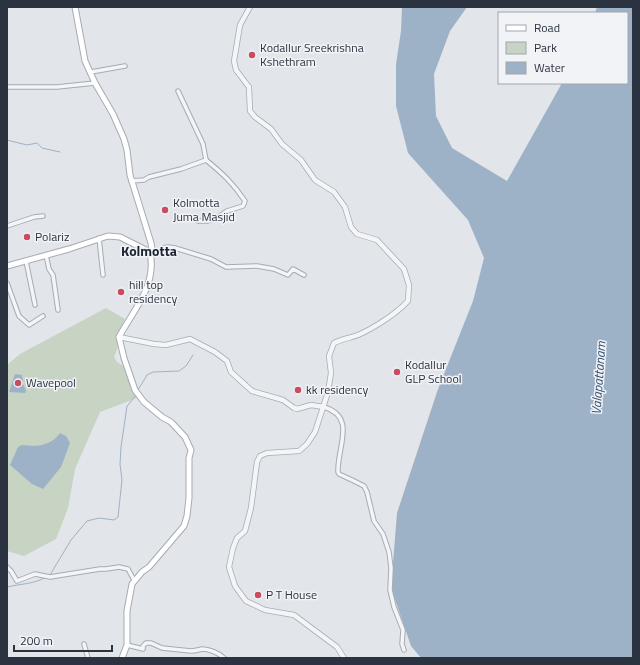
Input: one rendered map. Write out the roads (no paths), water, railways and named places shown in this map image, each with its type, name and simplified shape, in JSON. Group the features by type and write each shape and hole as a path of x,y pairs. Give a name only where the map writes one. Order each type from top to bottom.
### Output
{"main road":[{"path":"75,7 86,61 95,83 106,99 124,139 131,181 152,249 150,252 152,269 144,296 119,337 124,358 136,390 144,402 162,417 172,422 185,437 191,450 189,458 189,498 184,526 150,567 142,572 132,584 127,611 127,645 122,658"},
{"path":"7,266 46,254 69,249 108,236 120,237 150,252"}],"street":[{"path":"250,7 240,25 234,61 236,70 242,80 249,87 250,111 255,118 271,128 282,144 301,160 315,180 334,192 345,207 351,227 357,234 377,240 404,269 409,285 408,301 398,311 358,335 344,338 334,343 329,356 331,372 324,407 315,432 307,444 299,451 267,453 260,456 257,462 251,508 245,531 237,538 229,567 235,586 246,601 265,610 294,614 337,647 344,658"},
{"path":"91,72 125,66"},
{"path":"7,87 57,87 95,83"},
{"path":"178,91 203,144 206,160 224,174 235,186 245,201 243,206 227,211 217,218 208,221 198,221"},
{"path":"131,181 144,180 149,177 181,169 206,160"},
{"path":"7,226 34,217 43,216"},
{"path":"99,238 103,275"},
{"path":"150,252 160,251 163,248 168,247 175,248 210,259 226,267 257,266 274,269 288,275 293,270 304,275"},
{"path":"46,254 49,269 53,276 58,310"},
{"path":"26,261 35,305"},
{"path":"7,283 19,316 23,320 29,325 43,316"},
{"path":"119,337 166,345 190,338 215,352 227,361 231,372 252,391 283,400 297,409 311,405 332,409 337,413 343,422 338,472 339,474 364,486 367,492 374,521 383,534 388,548 391,568 390,590 394,607 403,630 402,644 404,650"},
{"path":"7,567 11,571 16,581 35,574 57,577 119,567 128,569 134,580"},
{"path":"127,645 140,649 143,649 146,643 162,648 191,651 200,649 220,653 224,658"},
{"path":"84,644 88,658"}],"water":[{"name":"Valapattanam","path":"402,7 467,7 450,31 434,74 436,116 452,148 507,181 561,84 628,84 628,12 595,12 597,7 633,7 633,658 421,658 411,646 391,588 397,513 438,389 473,301 484,258 468,220 408,153 396,106 396,64 401,31"},
{"name":"Wavepool","path":"15,374 22,375 23,384 26,391 25,393 9,392"},
{"path":"60,433 66,436 70,443 61,467 43,489 32,484 10,465 18,447 22,445 43,445 52,441"}],"waterway":[{"path":"7,140 27,145 37,143 42,148 60,152"},
{"path":"138,390 147,375 153,372 179,371 186,366 193,355"},
{"path":"50,575 71,540 87,521 99,518 114,520 118,517 122,480 120,464 121,447 127,406 135,396"},
{"path":"7,587 31,583 44,578"}],"place":[{"name":"Kodallur Sreekrishna Kshethram","path":"252,55"},
{"name":"Kolmotta Juma Masjid","path":"165,210"},
{"name":"Polariz","path":"27,237"},
{"name":"hill top residency","path":"121,292"},
{"name":"Kodallur GLP School","path":"397,372"},
{"name":"Wavepool","path":"18,383"},
{"name":"kk residency","path":"298,390"},
{"name":"P T House","path":"258,595"}],"district":[{"name":"Kolmotta","path":"149,251"}]}
